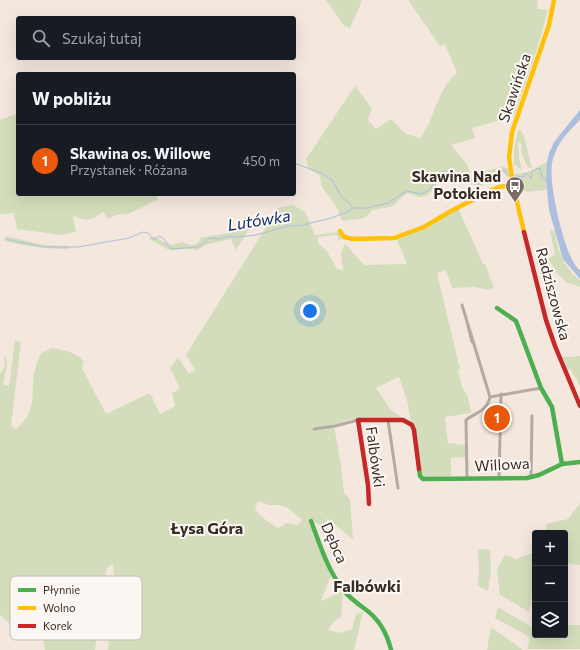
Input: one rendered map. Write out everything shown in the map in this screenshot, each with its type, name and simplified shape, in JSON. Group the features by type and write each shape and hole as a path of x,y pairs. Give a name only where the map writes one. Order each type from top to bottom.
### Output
{"street":[{"name":"Skawińska","path":"513,185 510,157 512,132 549,25 554,0"},
{"path":"340,231 344,237 353,239 394,238 424,227 451,210 492,190 499,187 513,185"},
{"name":"Radziszowska","path":"513,185 550,332 580,406"},
{"path":"462,305 490,397 485,407 477,414 466,420 467,479"},
{"path":"497,308 516,321 541,388 552,407 562,464"},
{"path":"490,397 541,388"},
{"path":"499,479 501,394"},
{"path":"531,477 532,416"},
{"path":"314,429 335,426 358,420"},
{"name":"Falbówki","path":"369,504 368,485 358,420 403,420 412,425 414,430 420,476 423,479"},
{"name":"Falbówki","path":"388,420 398,488"},
{"name":"Willowa","path":"423,479 499,479 531,477 539,475 562,464 580,462"},
{"name":"Dębca","path":"311,521 329,565 343,590 378,619 391,650"}],"green space":[{"path":"326,0 361,0 360,6 350,28 344,26"},
{"path":"408,0 538,0 537,9 548,10 537,49 514,116 472,128 475,138 451,145 467,164 471,175 502,167 508,168 509,178 503,172 478,187 460,176 444,173 432,192 424,196 418,197 408,193 393,206 373,210 364,218 342,221 337,208 321,185 320,176 309,169 306,159 355,86 372,108 368,120 376,129 391,119 406,134 420,138 430,122 440,96 450,80 457,73 445,44 440,46"},
{"path":"16,114 16,196 156,196 157,200 128,214 116,215 108,219 103,212 95,218 88,220 73,216 76,232 61,235 17,229 14,213 0,214 0,120"},
{"path":"518,130 521,130 523,135 532,168 528,167 526,164 521,149 521,143 518,142 519,158 522,170 514,165 514,148"},
{"path":"547,162 546,190 527,192 516,184 515,174 528,172"},
{"path":"293,205 305,212 315,235 339,232 343,238 340,240 338,240 338,236 335,235 318,237 318,243 326,250 337,269 343,270 341,254 344,245 346,244 365,265 407,264 396,238 458,208 483,264 485,264 494,287 489,290 474,287 452,288 446,270 437,273 460,369 458,371 462,387 468,396 471,413 445,417 448,443 465,445 465,457 451,458 451,476 424,478 421,473 407,400 399,377 376,388 391,410 406,420 351,419 334,425 344,493 350,499 353,539 327,518 327,531 315,522 308,521 331,576 321,601 341,592 343,596 341,617 334,621 328,630 339,633 352,629 356,614 363,612 354,650 108,650 109,640 142,640 142,576 114,576 113,564 107,568 106,576 10,576 10,624 0,615 0,374 5,366 4,356 6,356 7,365 3,384 9,386 15,340 21,342 11,426 16,429 29,413 34,372 39,357 42,353 52,348 74,354 84,362 82,368 106,414 150,393 160,414 175,406 172,393 180,389 170,368 178,357 189,374 195,370 186,355 278,208","holes":["258,501 269,505 278,505 288,508 302,520 298,525 286,523 278,528 267,521 255,510"]},
{"path":"246,216 249,219 255,220 236,250 231,239 208,244 197,250 169,250 149,239 153,236 172,245 181,242 192,245 198,243 200,238 233,232 239,222"},
{"path":"554,230 562,258 569,270 580,280 580,287 566,282 558,274 548,259 555,254 550,231"},
{"path":"6,236 45,245 70,246 70,249 22,245 5,241"},
{"path":"580,356 580,386 570,368 568,371 563,357"},
{"path":"580,503 580,565 568,563 568,530 547,530 546,524 568,519"},
{"path":"478,549 490,550 491,570 488,591 478,586"},
{"path":"532,553 532,596 529,612 500,595 497,570 505,555 516,559"},
{"path":"498,607 532,627 532,638 568,638 568,625 580,625 580,649 527,649 530,637 495,618"},
{"path":"491,627 522,649 522,650 487,650"},
{"path":"43,640 96,640 95,650 45,650"}],"water":[{"path":"580,110 580,120 566,134 556,150 551,172 555,202 563,237 574,264 580,270 580,279 563,259 549,210 546,180 547,162 554,142"}],"waterway":[{"path":"296,164 321,173 332,180 342,197 353,208"},
{"name":"Lutówka","path":"514,176 523,177 526,173 531,178 531,173 540,168 542,178 547,180"},
{"name":"Lutówka","path":"5,239 44,247 78,247 129,238 143,232 148,233 154,240 160,236 165,240 171,249 198,247 210,238 221,239 228,236 237,237 256,235 288,226 303,225 331,218 345,213 353,208 367,208 388,203 407,191 422,194 430,189 443,171 461,175 479,184 504,170 508,175"}],"traffic: fast":[{"path":"497,308 516,321 541,388 552,407 562,464"},
{"path":"419,469 420,476 423,479 527,478 539,475 562,464 580,462"},
{"path":"311,521 333,575 344,591 370,613 378,622 385,632 391,650"}],"traffic: slow":[{"path":"524,232 513,185 509,157 512,132 549,25 554,0"},
{"path":"340,231 344,237 353,239 394,238 424,227 492,190 499,187 513,185"}],"traffic: jam":[{"path":"524,232 546,320 580,406"},
{"path":"369,504 368,485 358,420 403,420 412,425 419,469"}],"place":[{"name":"Skawina Nad Potokiem","path":"515,203"},
{"name":"Skawina os. Willowe","path":"497,418"}],"district":[{"name":"Łysa Góra","path":"207,528"},
{"name":"Falbówki","path":"367,586"}]}
